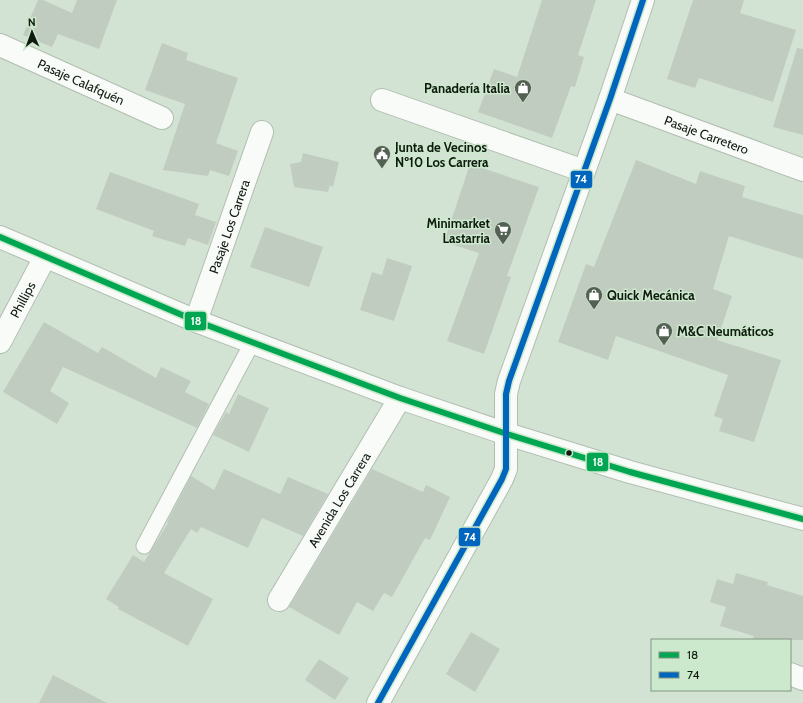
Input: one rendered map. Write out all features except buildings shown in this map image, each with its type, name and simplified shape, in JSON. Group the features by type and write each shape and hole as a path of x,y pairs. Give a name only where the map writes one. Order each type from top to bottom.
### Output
{"street":[{"path":"378,703 502,479 506,469 506,394 509,381 610,99 643,0"},
{"name":"Pasaje Calafquén","path":"0,45 162,118"},
{"name":"Pasaje Carretero","path":"610,99 803,170"},
{"path":"382,100 584,171"},
{"name":"Pasaje Los Carrera","path":"196,322 262,132"},
{"path":"0,238 196,322 400,398 507,434 630,472 803,519"},
{"name":"Phillips","path":"0,342 45,258"},
{"name":"Avenida Los Carrera","path":"279,600 400,398"},
{"path":"791,674 803,679"}],"lane":[{"path":"144,546 252,343"}],"transit line":[{"name":"74","path":"378,703 502,479 506,469 506,394 509,381 610,99 643,0"},
{"name":"18","path":"0,237 196,321 400,398 507,434 630,472 803,519"}],"place":[{"name":"Panadería Italia","path":"523,103"},
{"name":"Junta de Vecinos Nº10 Los Carrera","path":"382,169"},
{"name":"Minimarket Lastarria","path":"503,245"},
{"name":"Quick Mecánica","path":"594,310"},
{"name":"M&C Neumáticos","path":"664,346"}]}
